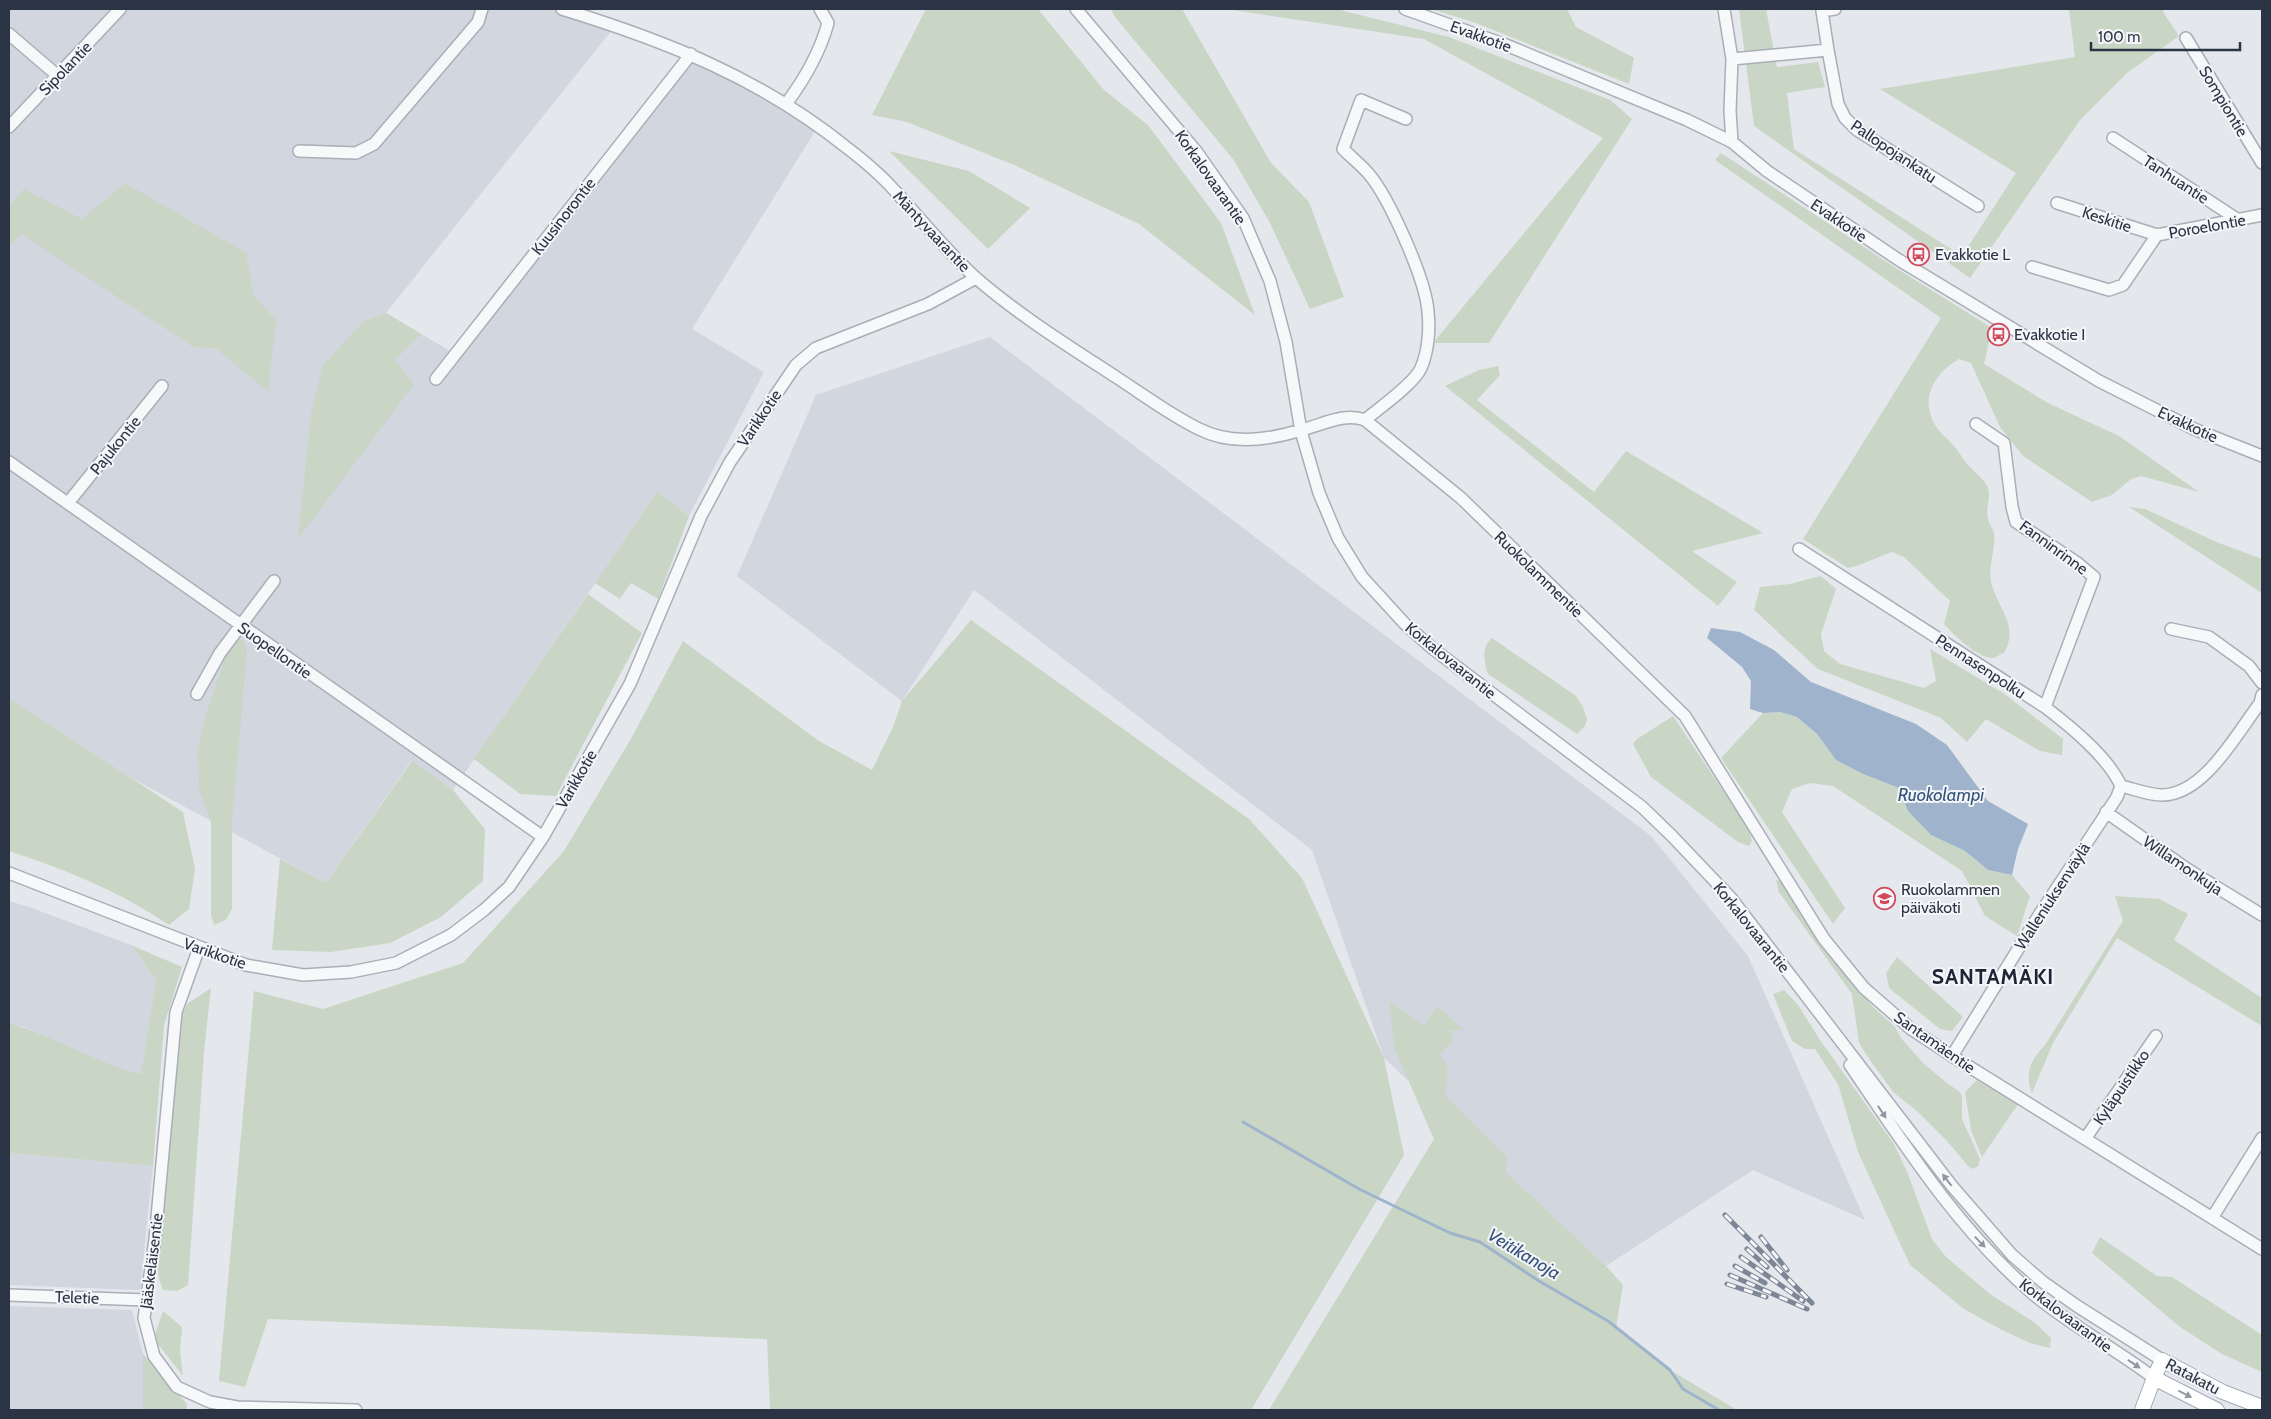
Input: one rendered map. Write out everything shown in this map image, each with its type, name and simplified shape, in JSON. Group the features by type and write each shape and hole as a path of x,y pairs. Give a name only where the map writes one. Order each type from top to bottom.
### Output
{"main road":[{"path":"2142,1410 2162,1360"},
{"name":"Ratakatu","path":"2162,1360 2223,1392 2262,1407"},
{"name":"Ratakatu","path":"2154,1378 2216,1410"}],"street":[{"name":"Sipolantie","path":"9,126 120,9"},
{"path":"299,151 356,153 374,144 478,22 482,9"},
{"name":"Mäntyvaarantie","path":"562,9 605,22 691,54 734,74 786,104 846,147 893,188 976,278 1051,335 1201,430 1232,440 1269,437 1301,431 1328,421 1356,416 1365,420"},
{"path":"786,104 797,89 824,39 828,23 820,9"},
{"name":"Korkalovaarantie","path":"1076,9 1196,151 1243,218 1270,281 1286,342 1301,431 1319,493 1338,538 1362,577 1405,624 1432,648 1642,807 1672,836 1732,898 1952,1186 2012,1255 2043,1282 2127,1338"},
{"name":"Evakkotie","path":"1405,9 1506,45 1687,120 1732,142 1767,171 1899,260 2074,366 2194,429 2262,456"},
{"path":"1724,9 1732,59 1730,111 1732,142"},
{"path":"1822,10 1835,9"},
{"name":"Pallopojankatu","path":"1822,10 1838,104 1845,118 1857,130 1978,206"},
{"path":"9,34 58,76"},
{"name":"Sompiontie","path":"2186,38 2262,163"},
{"path":"1732,59 1828,50"},
{"name":"Kuusinorontie","path":"436,378 691,54"},
{"path":"1365,420 1398,393 1420,370 1427,350 1428,311 1416,266 1387,201 1368,173 1343,149 1361,100 1406,120"},
{"name":"Tanhuantie","path":"2113,138 2240,220"},
{"name":"Keskitie","path":"2057,203 2157,235"},
{"name":"Poroelontie","path":"2032,267 2109,290 2123,284 2157,235 2262,216"},
{"name":"Varikkotie","path":"9,873 246,965 303,975 351,972 396,963 451,936 509,887 543,837 630,684 700,516 730,462 796,365 816,348 928,304 976,278"},
{"name":"Pajukontie","path":"68,503 162,386"},
{"name":"Ruokolammentie","path":"1365,420 1461,498 1685,716 1700,740"},
{"name":"Fanninrinne","path":"1976,424 2004,443 2012,507 2016,522 2076,562 2094,577 2046,707"},
{"name":"Suopellontie","path":"9,462 543,837"},
{"name":"Pennasenpolku","path":"1799,549 2046,707 2060,718 2107,764 2116,775 2121,786"},
{"path":"197,694 220,653 274,581"},
{"path":"2171,629 2209,637 2249,666 2262,683"},
{"path":"2106,812 2117,797 2121,786 2162,795 2179,792 2193,784 2211,769 2260,703 2262,695"},
{"name":"Santamäentie","path":"1700,740 1824,939 1864,988 1911,1029 1952,1056 2262,1249"},
{"name":"Walleniuksenväylä","path":"1952,1056 2106,812"},
{"name":"Willamonkuja","path":"2106,812 2187,869 2262,915"},
{"name":"Jääskeläisentie","path":"199,948 176,1012 155,1239 144,1318 154,1356 177,1387 210,1402 237,1407 356,1410"},
{"name":"Korkalovaarantie","path":"1830,1026 1835,1042 1903,1144 1969,1231 2033,1294 2154,1378"},
{"name":"Kyläpuistikko","path":"2086,1139 2156,1036"},
{"path":"2212,1218 2262,1138"},
{"name":"Teletie","path":"9,1295 146,1300"},
{"name":"Ratakatu","path":"2127,1338 2162,1360"}],"shaded area":[{"path":"9,9 582,9 619,21 386,313 455,354 698,50 822,120 692,329 764,372 689,516 657,493 453,790 411,761 326,883 9,712"},
{"path":"990,337 1651,836 1748,956 1865,1220 1753,1170 1606,1266 1384,1058 1312,850 974,590 902,701 737,576 816,395"},
{"path":"9,901 131,945 156,980 141,1075 99,1061 24,1027 9,1023"},
{"path":"9,1153 153,1166 140,1290 9,1285"},
{"path":"9,1306 132,1310 143,1354 143,1410 9,1410"}],"green space":[{"path":"926,9 1038,9 1104,90 1148,125 1221,223 1255,315 1139,224 1014,165 907,122 872,115"},
{"path":"1111,9 1182,9 1271,163 1309,202 1344,297 1310,309 1270,223 1233,159 1115,17"},
{"path":"1226,9 1336,9 1449,37 1610,100 1632,119 1489,343 1433,343 1603,138 1424,39"},
{"path":"1431,9 1567,9 1576,27 1634,58 1629,84 1476,23"},
{"path":"1739,9 1766,9 1777,67 1818,62 1825,87 1787,93 1794,149 1962,256 2016,173 1880,89 2075,57 2069,9 2164,9 2163,12 2179,36 2127,73 2080,120 1970,278 1754,126"},
{"path":"889,151 969,171 1030,208 988,249"},
{"path":"1721,153 1899,270 1992,328 1984,364 2048,403 2119,436 2199,492 2141,476 2131,479 2112,495 2092,502 2023,456 2000,427 1971,363 1959,359 1943,371 1932,387 1929,396 1930,415 1937,428 1987,486 1989,498 1987,515 1994,539 1990,576 1994,591 2006,617 2010,634 2004,653 1993,658 1987,657 1973,650 1954,634 1944,624 1950,601 1904,557 1892,552 1848,568 1803,539 1941,318 1715,160"},
{"path":"125,183 246,253 253,295 276,320 268,391 215,348 193,347 22,234 9,246 9,206 24,189 82,219"},
{"path":"386,313 421,334 395,360 414,384 298,539 311,414 323,365 363,322"},
{"path":"1498,366 1500,375 1477,400 1594,492 1626,451 1763,533 1692,551 1737,582 1718,606 1445,386 1479,370"},
{"path":"657,492 689,516 658,599 631,583 620,599 595,583"},
{"path":"2129,507 2145,509 2219,543 2262,559 2262,593"},
{"path":"1821,576 1836,589 1821,634 1824,651 1840,664 1924,688 1936,681 1930,649 2003,693 2063,739 2062,755 2040,751 1986,719 1967,742 1941,718 1818,669 1754,610 1760,587 1790,584"},
{"path":"588,594 642,633 556,796 520,794 474,759"},
{"path":"971,620 1249,819 1302,878 1384,1058 1404,1155 1251,1410 770,1410 767,1339 268,1319 245,1387 219,1381 254,991 323,1009 463,963 564,851 632,737 683,641 819,741 872,770 893,727 902,701"},
{"path":"1492,638 1576,696 1583,707 1587,720 1585,726 1577,734 1488,674 1485,650"},
{"path":"242,639 247,650 232,821 232,909 226,920 214,925 211,915 211,821 199,789 198,748 205,718 225,658 231,645"},
{"path":"9,698 183,812 195,869 189,909 169,925 151,913 92,882 9,851"},
{"path":"1780,712 1797,717 1817,734 1836,760 1863,774 1899,788 1908,811 1931,835 1965,851 1988,870 2012,875 2030,896 2017,936 1985,916 1962,871 1833,786 1810,783 1792,789 1782,812 1845,908 1833,924 1721,758 1763,713"},
{"path":"1673,716 1748,828 1752,841 1749,846 1738,842 1651,777 1633,744 1637,739"},
{"path":"412,761 453,790 485,829 483,881 441,917 390,943 331,952 272,950 280,859 326,883"},
{"path":"1776,880 1780,881 1835,959 1873,1007 1895,1027 1901,1038 1923,1063 1959,1091 1962,1096 1962,1119 1980,1159 1978,1166 1973,1169 1968,1166 1947,1141 1917,1111 1894,1093 1872,1063 1859,1043 1852,994 1779,892"},
{"path":"2115,896 2159,899 2188,914 2174,940 2262,998 2262,1026 2117,938 2053,1043 2032,1093 2029,1073 2033,1061 2123,921"},
{"path":"131,945 182,967 164,1025 153,1166 9,1153 9,1023 26,1028 107,1063 141,1074 156,980"},
{"path":"1897,957 1963,1017 1952,1031 1940,1029 1889,988 1886,973"},
{"path":"211,988 204,1052 188,1285 177,1291 163,1290 159,1279 158,1266 176,1026 187,1004"},
{"path":"1784,990 1798,1005 1820,1040 1894,1144 1908,1174 1932,1239 1946,1257 1990,1294 2035,1323 2051,1338 2050,1348 2030,1343 1964,1309 1910,1265 1858,1152 1838,1084 1815,1049 1805,1049 1792,1041 1773,994"},
{"path":"1389,1001 1425,1026 1437,1006 1463,1029 1450,1031 1453,1041 1440,1055 1448,1068 1445,1095 1507,1157 1506,1172 1606,1266 1623,1285 1616,1327 1670,1370 1737,1410 1269,1410 1434,1139 1395,1050"},
{"path":"1977,1080 2018,1104 1982,1157 1971,1130 1965,1092"},
{"path":"2100,1237 2157,1276 2172,1277 2262,1335 2262,1372 2222,1354 2180,1327 2092,1253"},
{"path":"163,1311 182,1327 180,1351 183,1376 157,1343 155,1335"},
{"path":"143,1354 187,1404 186,1410 143,1410"}],"water":[{"name":"Ruokolampi","path":"1711,628 1740,632 1774,650 1811,682 1916,724 1947,745 1988,801 2028,824 2018,849 2012,875 1988,870 1965,851 1931,835 1908,811 1899,788 1863,774 1836,760 1817,734 1797,717 1780,712 1763,713 1750,709 1751,681 1742,667 1707,638"}],"waterway":[{"name":"Veitikanoja","path":"1243,1122 1359,1189 1450,1233 1480,1242 1539,1281 1608,1321 1670,1370 1683,1389 1719,1410"}],"railway":[{"path":"1725,1215 1812,1303"},
{"path":"1761,1237 1787,1270"},
{"path":"1747,1249 1767,1267"},
{"path":"1741,1257 1803,1301"},
{"path":"1735,1266 1765,1283"},
{"path":"1730,1275 1807,1309"},
{"path":"1727,1284 1766,1297"}],"place":[{"name":"Evakkotie L","path":"1919,254"},
{"name":"Evakkotie I","path":"1998,334"},
{"name":"Ruokolammen päiväkoti","path":"1885,898"}],"district":[{"name":"SANTAMÄKI","path":"1993,977"}]}
